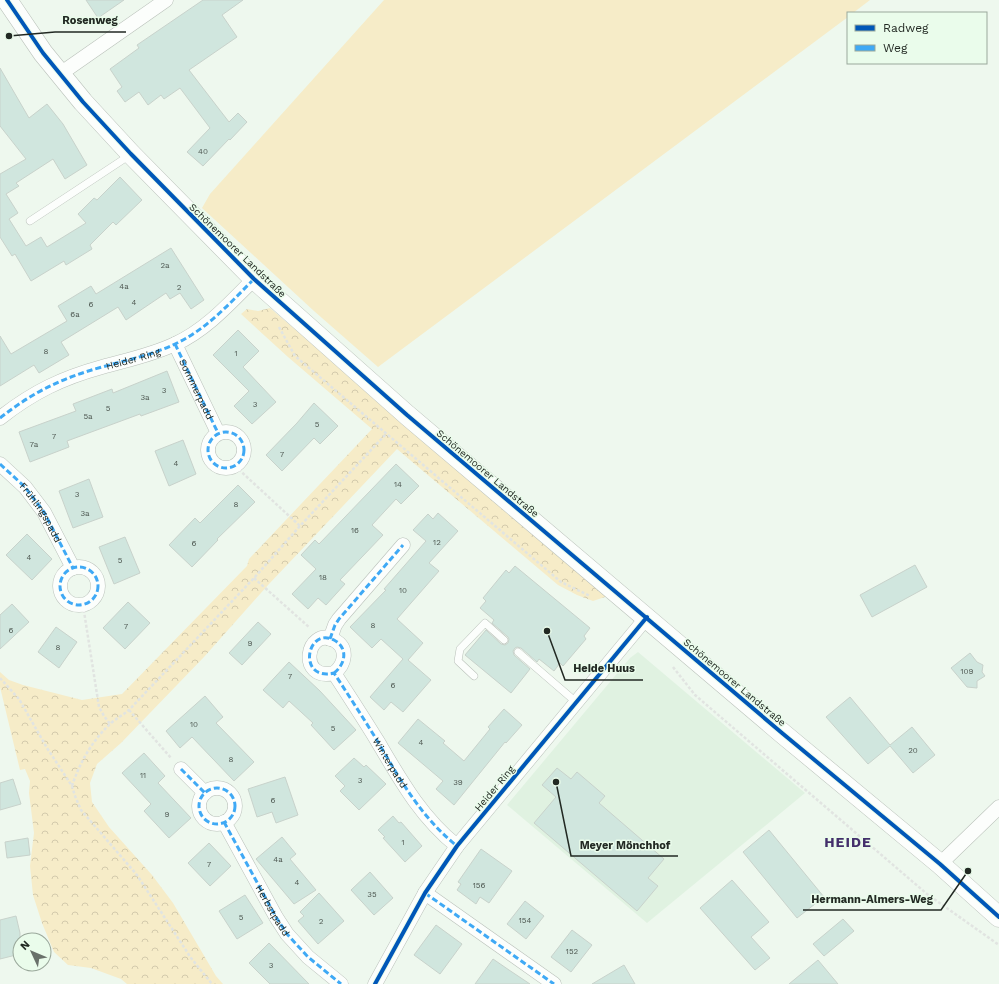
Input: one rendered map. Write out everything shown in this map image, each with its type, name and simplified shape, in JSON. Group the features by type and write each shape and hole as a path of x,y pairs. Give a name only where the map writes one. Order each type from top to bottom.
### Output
{"street":[{"name":"Schönemoorer Landstraße","path":"7,0 43,53 83,102 131,154 254,279 407,415 940,864 999,917"},
{"path":"60,74 166,0"},
{"name":"Heider Ring","path":"0,418 16,405 40,390 66,379 150,354 176,344 198,331 254,279"},
{"name":"Sommerpadd","path":"176,344 218,433"},
{"path":"224,432 236,434 244,444 245,450 243,456 240,462 235,466 224,468 214,463 210,458 208,447 210,441 218,433 224,432"},
{"name":"Frühlingspadd","path":"0,464 25,487 44,512 72,568"},
{"path":"324,640 340,644 344,654 342,665 334,673 328,674 316,671 309,661 310,649 324,640 339,619 403,545"},
{"path":"72,568 85,568 90,571 97,581 97,593 89,602 83,605 77,605 65,600 60,588 62,576 72,568"},
{"name":"Heider Ring","path":"375,984 425,893 457,846 646,617"},
{"name":"Winterpadd","path":"334,673 410,796 435,827 457,846"},
{"path":"181,769 205,793"},
{"path":"221,788 231,794 235,804 235,810 229,819 224,822 218,824 206,820 202,815 200,810 201,798 209,790 221,788"},
{"path":"940,864 999,807"},
{"name":"Herbstpadd","path":"224,822 276,917 287,934 308,957 341,984"},
{"path":"425,893 554,984"}],"lane":[{"path":"30,221 131,154"},
{"path":"474,676 458,661 460,650 485,623 504,640"},
{"path":"518,652 576,702"}],"path":[{"path":"276,321 295,356 561,582 591,597"},
{"path":"72,786 86,755 110,724 129,710 254,578 300,526 386,434"},
{"path":"235,466 300,526"},
{"path":"254,578 324,640"},
{"path":"83,605 99,707 110,724"},
{"path":"672,665 695,695 927,894 999,945"},
{"path":"0,678 19,699 47,748 72,786 81,810 137,875 191,958 212,984"},
{"path":"129,710 181,769"}],"shaded area":[{"path":"638,652 805,793 647,923 507,805 630,658"}],"green space":[{"path":"384,0 870,0 854,12 847,12 847,18 378,367 314,311 202,208 210,194"},
{"path":"270,308 608,596 593,601 558,585 397,449 269,584 204,657 121,743 97,764 90,783 92,802 109,827 152,875 173,903 216,976 223,984 127,984 121,979 91,968 68,965 54,952 52,947 52,932 46,932 42,923 33,895 30,866 34,833 29,793 30,781 25,769 20,770 0,687 0,672 9,680 23,685 82,700 122,694 247,566 249,559 372,429 288,357 241,314 247,309 258,311"}],"building":[{"path":"86,0 124,0 98,18"},
{"path":"203,0 243,0 222,15 237,37 189,70 229,122 238,113 247,122 203,166 187,152 210,128 180,88 164,99 161,95 148,105 139,92 125,102 117,91 122,87 110,69 139,48 137,45"},
{"path":"0,68 29,118 47,104 63,124 87,165 65,179 53,159 16,183 19,186 6,194 18,213 9,219 26,246 41,237 47,247 86,223 78,214 94,198 97,200 120,177 142,200 116,225 113,222 90,245 92,249 66,265 64,261 31,281 15,254 12,256 0,237 0,174 26,159 0,126"},
{"path":"171,248 204,300 191,309 180,293 170,299 166,293 126,320 118,307 61,342 69,355 39,373 34,365 0,386 0,336 11,354 67,321 58,306 91,286 96,294"},
{"path":"238,330 259,351 243,367 276,402 252,424 234,406 249,391 213,355"},
{"path":"167,371 179,402 141,416 140,414 67,441 69,447 30,462 19,432 76,411 73,404 112,389 113,393"},
{"path":"314,403 338,426 320,444 314,438 282,471 266,455"},
{"path":"183,440 196,474 169,486 155,451"},
{"path":"396,464 419,486 401,504 396,499 372,525 383,535 340,580 345,584 326,605 318,598 308,609 292,594 316,569 301,555 315,540 319,544"},
{"path":"89,479 103,517 73,528 59,491"},
{"path":"238,485 255,502 217,539 218,540 192,567 169,545 195,518 200,523"},
{"path":"438,513 458,531 429,563 439,571 397,619 423,643 408,660 431,680 403,712 391,702 384,710 370,697 403,659 381,639 372,648 350,627 386,590 384,589 426,541 413,530 428,514 433,519"},
{"path":"27,534 52,559 32,580 6,555"},
{"path":"125,537 140,573 114,584 99,547"},
{"path":"915,565 927,587 872,617 860,595"},
{"path":"515,566 590,628 584,636 586,639 563,666 560,663 554,671 539,659 537,662 521,648 515,648 513,651 514,655 530,669 511,693 465,655 486,630 501,644 505,645 508,643 508,637 492,623 494,620 480,608 486,601 483,598 506,570 509,573"},
{"path":"128,602 150,623 125,649 103,628"},
{"path":"12,604 29,622 0,649 0,615"},
{"path":"258,622 271,634 242,665 229,653"},
{"path":"56,627 77,642 59,668 38,652"},
{"path":"970,653 977,662 983,665 982,672 985,676 977,681 977,688 967,687 951,668"},
{"path":"289,662 320,691 356,730 334,750 311,725 313,723 289,701 283,708 263,690"},
{"path":"205,696 223,717 216,723 254,762 234,781 192,737 180,748 166,731"},
{"path":"850,697 890,745 912,727 935,755 913,773 890,746 868,764 826,717"},
{"path":"504,709 522,725 506,743 505,742 454,805 436,789 443,781 398,743 418,719 445,741 443,743 464,761 490,729 488,727"},
{"path":"144,753 165,776 158,783 191,818 169,838 144,811 151,804 122,773"},
{"path":"354,758 364,767 366,765 386,784 359,810 340,791 345,786 335,776"},
{"path":"557,768 571,779 577,772 605,796 599,803 664,859 648,878 658,886 637,911 534,823 556,797 542,785"},
{"path":"285,777 298,815 276,823 272,812 257,817 248,789"},
{"path":"13,779 21,804 0,810 0,783"},
{"path":"393,816 399,823 401,822 422,846 405,862 383,838 385,837 378,830"},
{"path":"769,830 824,897 797,918 743,852"},
{"path":"282,837 296,854 290,859 316,890 294,904 256,859"},
{"path":"28,838 30,855 7,858 5,842"},
{"path":"209,843 231,866 210,886 188,863"},
{"path":"481,849 512,871 489,903 480,897 476,904 457,890 461,884 458,882"},
{"path":"370,872 393,898 374,915 351,890"},
{"path":"732,880 769,922 751,937 770,958 755,970 700,908"},
{"path":"319,893 344,921 318,944 298,921 304,916 300,912"},
{"path":"245,895 263,923 237,939 219,911"},
{"path":"525,901 544,916 526,939 507,924"},
{"path":"16,916 20,932 12,932 12,956 0,959 0,920"},
{"path":"843,919 854,931 824,956 813,944"},
{"path":"436,925 462,944 440,974 414,955"},
{"path":"572,930 592,945 571,972 551,957"},
{"path":"269,943 309,984 270,984 249,963"},
{"path":"493,959 509,970 530,984 475,984"},
{"path":"818,960 838,984 789,984"},
{"path":"624,965 635,984 592,984"}],"marked path":[{"path":"0,418 36,393 61,381 87,371 157,351 186,338 207,324 254,279"},
{"path":"175,344 218,433"},
{"path":"230,432 239,437 243,443 244,450 243,457 239,463 230,468 222,468 213,463 209,457 208,446 213,437 219,433 230,432"},
{"path":"0,464 25,487 44,512 73,568"},
{"path":"330,639 339,619 403,545"},
{"path":"75,567 83,567 90,570 95,575 98,586 95,597 90,602 83,605 75,605 68,602 63,597 60,590 60,582 63,575 68,570 75,567"},
{"path":"334,673 338,670 343,661 344,656 342,647 334,640 324,638 317,641 312,647 310,663 314,670 322,674 334,673 395,771 422,811 444,835 457,846"},
{"path":"181,769 205,793"},
{"path":"217,788 230,793 235,806 230,819 217,824 204,819 199,806 204,793 217,788"},
{"path":"224,822 276,917 287,934 308,957 341,984"},
{"path":"425,893 554,984"}],"cycle path":[{"path":"7,0 43,53 83,102 131,154 254,279 407,415 782,733 940,864 999,917"},
{"path":"375,984 425,893 457,846 647,617"}],"place":[{"name":"Rosenweg","path":"9,36"},
{"name":"Heide Huus","path":"547,631"},
{"name":"Meyer Mönchhof","path":"556,782"},
{"name":"Hermann-Almers-Weg","path":"968,871"}],"district":[{"name":"HEIDE","path":"848,842"}]}
